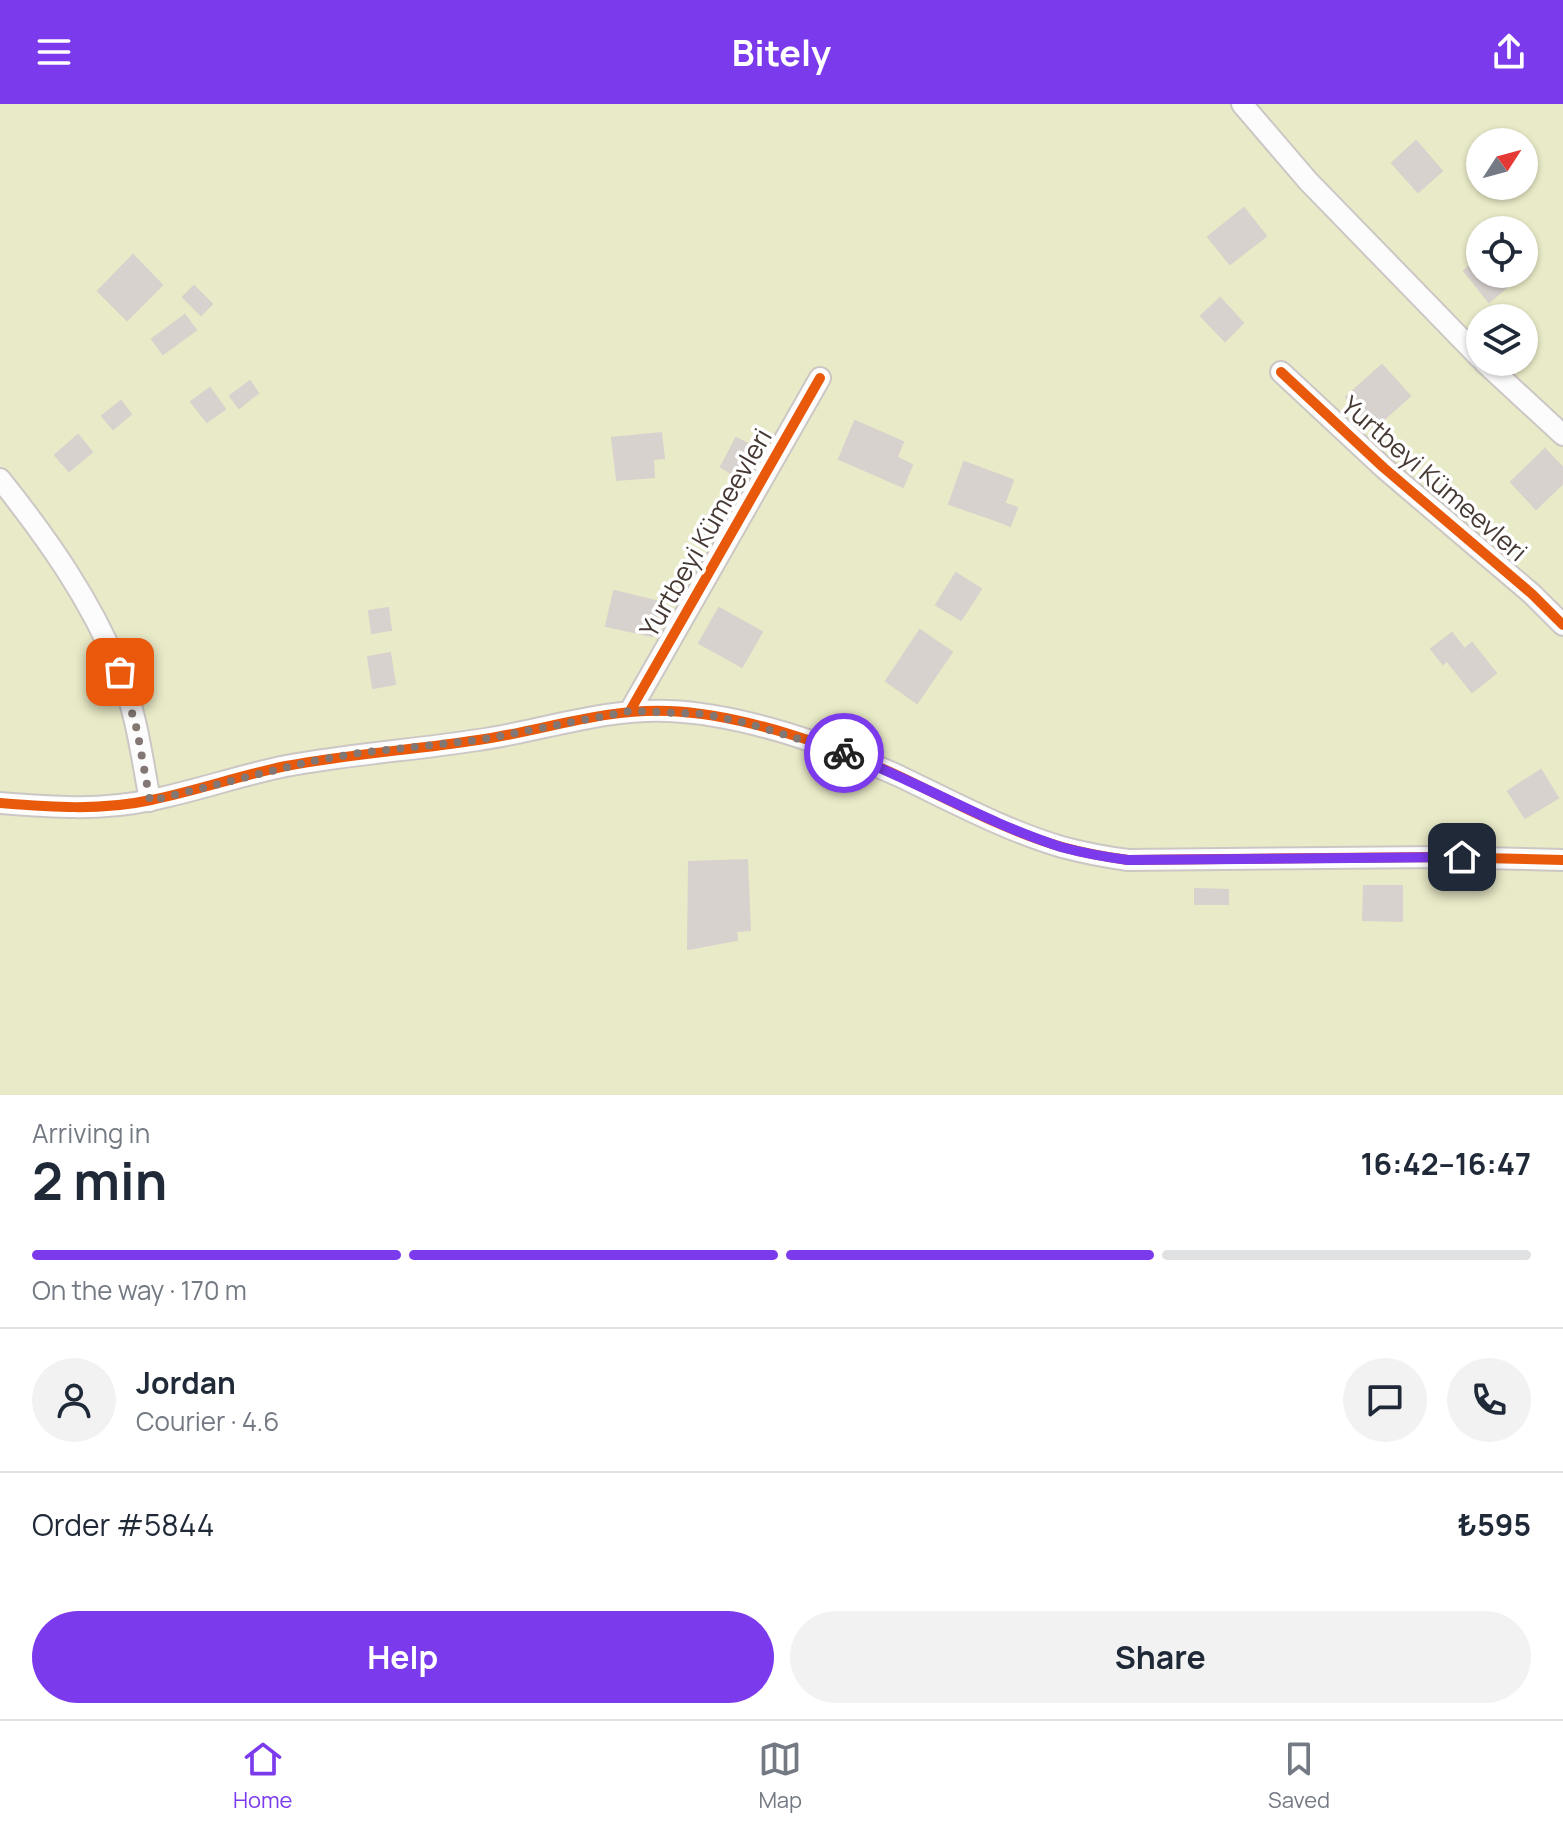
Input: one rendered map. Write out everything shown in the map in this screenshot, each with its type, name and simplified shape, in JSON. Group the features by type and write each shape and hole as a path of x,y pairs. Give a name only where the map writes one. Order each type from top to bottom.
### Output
{"street":[{"path":"1242,104 1308,181 1466,344"},
{"name":"Yurtbeyi Kümeevleri","path":"1281,372 1384,468 1561,620"},
{"path":"1499,376 1563,435"},
{"name":"Yurtbeyi Kümeevleri","path":"630,711 820,378"},
{"path":"0,479 58,558 95,617 120,672 137,730 150,801"},
{"path":"0,803 93,807 150,801 283,767 359,753 479,740 630,711 704,714 799,738 898,775 958,805 1059,846 1089,854 1128,860 1437,857 1563,860"}],"green space":[{"path":"0,104 1563,104 1563,1095 0,1095"}],"building":[{"path":"1416,141 1442,171 1418,192 1392,163"},
{"path":"1244,208 1266,236 1230,264 1208,237"},
{"path":"133,255 162,285 127,320 98,291"},
{"path":"194,286 212,304 201,315 183,297"},
{"path":"1478,288 1506,288 1489,302"},
{"path":"1220,298 1243,323 1225,341 1201,316"},
{"path":"185,315 196,330 163,354 152,339"},
{"path":"1382,365 1410,396 1374,428 1346,397"},
{"path":"250,381 258,393 239,408 230,396"},
{"path":"210,388 225,409 207,422 191,402"},
{"path":"121,401 131,414 113,429 102,416"},
{"path":"855,421 903,442 887,480 839,459"},
{"path":"661,433 664,458 653,459 654,477 617,480 612,438"},
{"path":"78,435 92,452 69,471 55,455"},
{"path":"736,438 752,446 736,476 721,467"},
{"path":"1545,449 1563,468 1563,483 1536,509 1511,482"},
{"path":"896,457 912,465 903,487 887,480"},
{"path":"964,462 1013,480 998,521 949,504"},
{"path":"1004,503 1017,508 1010,526 998,521"},
{"path":"956,573 981,589 961,620 936,605"},
{"path":"614,591 660,602 652,636 606,626"},
{"path":"388,608 391,630 372,633 369,611"},
{"path":"719,608 762,632 742,667 699,643"},
{"path":"920,630 952,652 917,703 886,681"},
{"path":"1452,633 1463,647 1443,664 1431,649"},
{"path":"1472,643 1496,673 1472,692 1448,662"},
{"path":"390,653 395,684 373,688 368,657"},
{"path":"1541,770 1558,798 1525,818 1508,791"},
{"path":"747,860 750,930 736,931 737,940 688,949 689,862"},
{"path":"1364,886 1402,886 1402,921 1363,920"},
{"path":"1195,889 1228,890 1228,904 1195,904"}],"cycle path":[{"path":"1281,372 1384,468 1532,594 1563,625"},
{"path":"630,711 820,378"},
{"path":"0,803 113,806 310,762 478,740 597,716 669,711 727,718 818,743 875,765 1021,833 1062,847 1112,858 1437,857 1563,860"}],"way so far":[{"path":"120,672 137,730 150,801 308,762 359,753 479,740 630,711 669,710 704,714 747,723 844,753"}],"route":[{"path":"844,753 958,805 1059,846 1089,854 1128,860 1462,857"}]}
